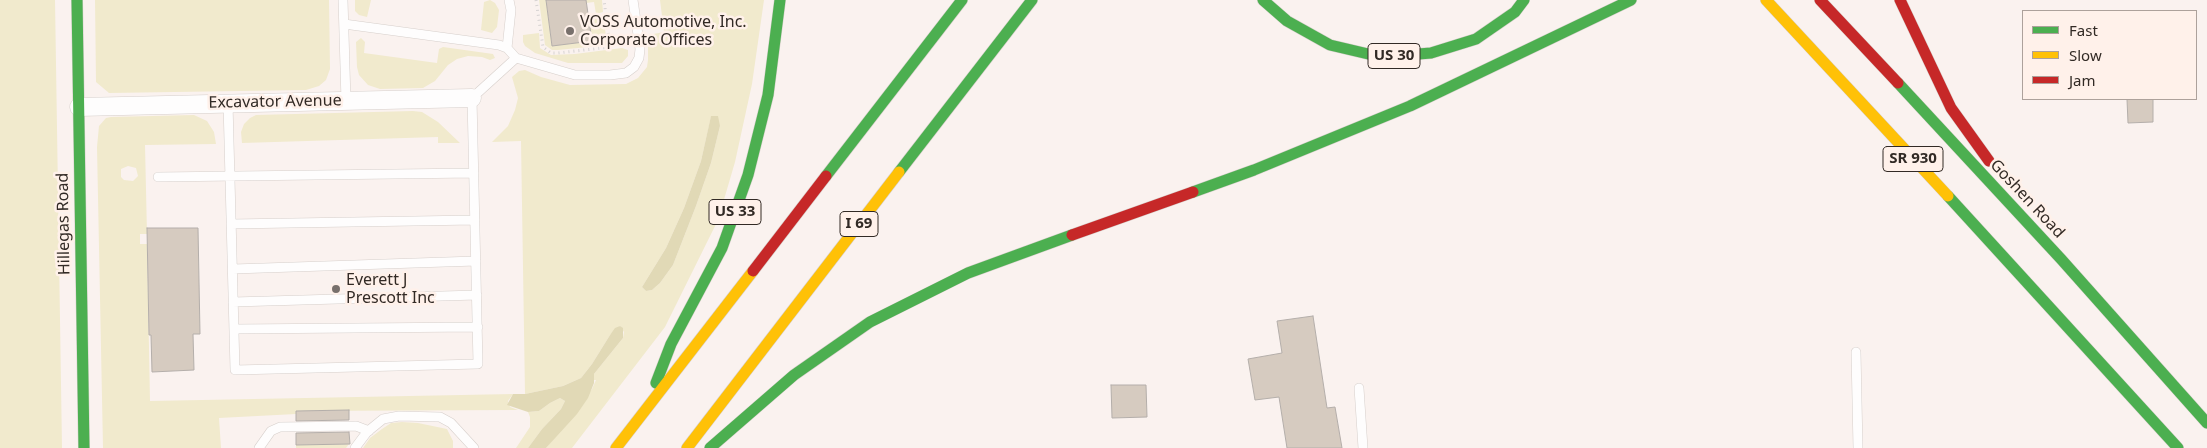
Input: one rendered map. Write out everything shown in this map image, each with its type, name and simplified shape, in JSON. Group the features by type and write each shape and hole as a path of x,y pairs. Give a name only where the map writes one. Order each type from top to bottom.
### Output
{"main road":[{"name":"Hillegas Road","path":"77,0 84,448"},
{"name":"US 33","path":"646,411 671,344 722,248 748,175 768,95 780,0"},
{"path":"616,448 962,0"},
{"name":"I 69","path":"687,448 1032,0"},
{"name":"US 30","path":"1263,0 1286,22 1330,44 1381,57 1431,53 1476,38 1515,12 1524,0"},
{"path":"710,448 794,375 870,322 968,273 1254,170 1410,106 1631,0"},
{"name":"SR 930","path":"1766,0 2061,318 2178,448"},
{"name":"Goshen Road","path":"1820,0 2061,259 2207,424"},
{"path":"1900,0 1951,108 2061,259"}],"street":[{"name":"Excavator Avenue","path":"78,107 472,98"}],"lane":[{"path":"343,0 346,101"},
{"path":"507,48 511,10 509,0"},
{"path":"344,24 499,45 507,48 516,58 574,75 610,75 626,73 634,67 639,58 640,49 633,0"},
{"path":"228,103 235,370 478,364 472,98 516,58"},
{"path":"158,177 474,173"},
{"path":"232,224 475,220"},
{"path":"233,269 476,261"},
{"path":"234,302 477,295"},
{"path":"234,329 478,327"},
{"path":"1856,352 1858,448"},
{"path":"1359,388 1363,448"},
{"path":"355,448 369,431 383,419 399,416 440,417 455,427 474,448"},
{"path":"259,448 272,431 280,427 356,426 369,431"}],"path":[{"path":"536,0 543,47 552,53 610,48 604,0"},
{"path":"589,18 606,16"}],"shaded area":[{"path":"0,0 55,0 62,448 0,448"},
{"path":"95,0 329,0 330,69 326,80 319,86 306,90 109,93 96,82"},
{"path":"355,0 371,0 367,17 359,15 355,11"},
{"path":"490,0 495,3 499,10 497,27 492,33 481,30 484,2"},
{"path":"539,0 546,0 552,46 591,41 589,20 602,18 604,20 607,45 552,50 545,45"},
{"path":"586,0 602,0 603,12 596,14 594,2 586,3"},
{"path":"660,0 764,0 752,84 735,162 718,220 665,327 572,448 546,448 592,389 596,380 593,380 594,374 623,338 624,332 620,326 610,335 581,378 563,386 525,394 521,141 492,142 508,126 515,110 518,98 512,77 519,71 525,70 541,77 570,85 626,84 638,78 647,67 648,35 664,32","holes":["711,117 720,126 711,163 673,265 660,283 652,290 646,291 642,287 666,248 684,208 701,161"]},
{"path":"539,33 540,48 551,55 622,48 628,50 628,56 622,63 568,63 535,53 525,46 523,35"},
{"path":"361,38 365,42 364,53 437,63 439,49 443,47 493,54 495,58 490,60 482,57 468,56 457,59 448,65 435,81 423,88 380,89 368,85 359,75 356,42"},
{"path":"422,112 438,122 460,143 438,143 438,137 242,143 241,132 244,124 256,115"},
{"path":"194,115 207,121 214,132 216,144 145,145 147,234 140,234 140,244 147,244 150,401 513,394 508,401 510,407 518,410 296,411 296,414 219,418 221,448 103,448 97,147 99,126 106,118","holes":["128,166 136,168 138,176 133,181 124,180 121,177 121,169"]},
{"path":"711,116 718,116 720,126 711,163 696,206 673,265 660,283 652,290 646,291 642,287 666,248 684,208 701,161"},
{"path":"620,326 623,328 623,338 594,374 594,383 588,398 577,414 546,448 528,448 542,429 561,409 565,401 560,398 539,411 528,412 507,405 513,394 525,394 563,386 581,378 615,328"},
{"path":"560,398 565,401 561,409 542,429 528,448 516,448 530,427 528,412 539,411"},
{"path":"402,422 447,429 453,441 453,448 363,448 370,438 391,423"},
{"path":"349,444 346,448 296,448 296,445"}],"building":[{"name":"VOSS Automotive, Inc. Corporate Offices","path":"546,0 586,0 592,41 552,46"},
{"path":"2127,100 2153,100 2153,122 2128,123"},
{"path":"147,228 198,228 200,334 193,334 194,370 152,372 151,335 149,335"},
{"path":"1313,316 1327,408 1335,407 1342,448 1287,448 1279,397 1255,400 1248,359 1282,353 1277,321"},
{"path":"1111,385 1146,385 1147,417 1112,418"},
{"path":"349,410 349,420 296,421 296,411"},
{"path":"349,432 350,444 296,445 296,433"}],"traffic: fast":[{"path":"77,0 84,448"},
{"path":"656,383 671,344 722,248 748,175 768,95 780,0"},
{"path":"826,176 962,0"},
{"path":"899,172 1032,0"},
{"path":"1263,0 1287,21 1330,45 1381,57 1431,53 1476,39 1515,12 1524,0"},
{"path":"1193,192 1254,170 1410,106 1631,0"},
{"path":"1898,83 2061,259 2207,423"},
{"path":"1948,196 2178,448"},
{"path":"710,448 794,375 870,322 968,273 1072,235"}],"traffic: slow":[{"path":"1766,0 1948,196"},
{"path":"687,448 899,172"},
{"path":"616,448 753,271"}],"traffic: jam":[{"path":"1820,0 1898,83"},
{"path":"1900,0 1951,108 1989,161"},
{"path":"753,271 826,176"},
{"path":"1072,235 1193,192"}],"place":[{"name":"VOSS Automotive, Inc. Corporate Offices","path":"570,31"},
{"name":"Everett J Prescott Inc","path":"336,289"}]}
